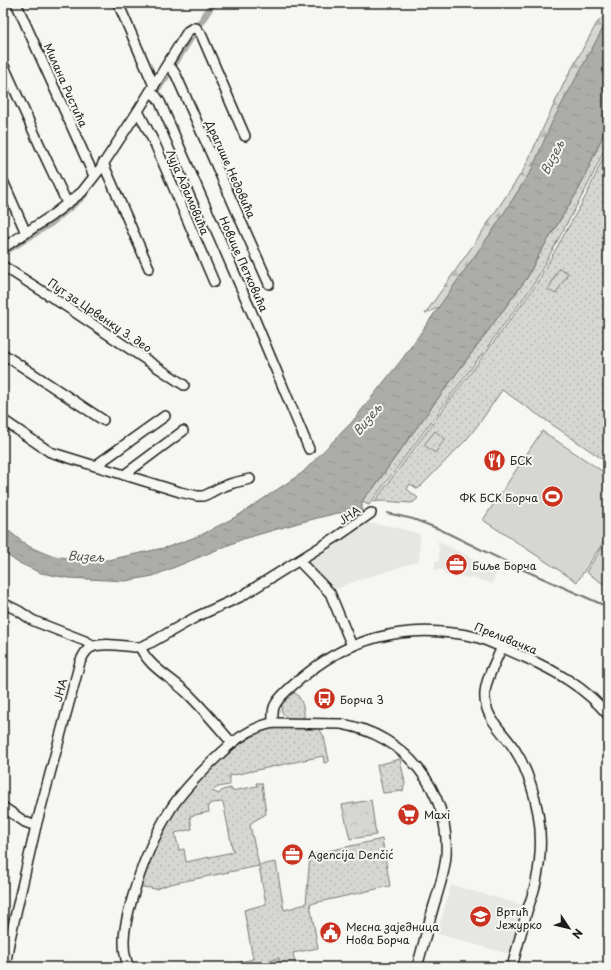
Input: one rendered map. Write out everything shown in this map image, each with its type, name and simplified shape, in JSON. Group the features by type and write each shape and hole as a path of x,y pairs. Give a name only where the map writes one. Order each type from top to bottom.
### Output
{"street":[{"name":"Милана Ристића","path":"16,3 94,176"},
{"name":"Новице Петковића","path":"118,3 152,89 160,102 256,320 309,449"},
{"path":"3,248 51,216 82,192 104,164 188,30 196,28 199,30 245,136"},
{"path":"3,64 67,203"},
{"name":"Драгише Недовића","path":"167,65 176,75 269,284"},
{"name":"Луја Адамовића","path":"138,111 155,144 214,282"},
{"path":"104,164 149,268"},
{"path":"3,181 26,232"},
{"name":"Пут за Црвенку 3. део","path":"3,266 184,385"},
{"path":"3,354 102,420"},
{"path":"95,466 165,416"},
{"path":"3,420 50,452 180,492 197,496 208,494 219,488 250,479"},
{"path":"124,475 183,431"},
{"name":"ЈНА","path":"5,967 9,943 36,826 80,662 84,654 92,647 104,645 140,647 152,642 196,616 240,597 338,536 371,513"},
{"path":"299,561 330,593 352,646"},
{"path":"3,603 19,610 32,620 85,640 92,647"},
{"name":"Преливачка","path":"273,723 273,710 284,694 326,660 352,646 378,637 416,631 435,631 466,635 479,638 502,647 552,670 568,680 588,694 608,715"},
{"path":"140,647 146,659 186,692 232,743"},
{"path":"502,647 485,687 485,702 490,716 515,750 527,774 538,813 541,841 536,883 512,967"},
{"path":"129,967 126,961 124,948 124,936 128,915 145,860 156,835 172,807 192,782 232,743 251,730 273,723 341,724 370,732 386,740 403,752 419,768 428,781 435,794 443,819 446,837 446,856 441,880 417,967"},
{"path":"3,807 25,822 36,826"}],"shaded area":[{"path":"366,523 391,526 420,534 419,561 350,583 332,591 304,563"},
{"path":"438,541 497,571 492,584 471,577 444,575 444,570 435,570 435,561 439,561"},
{"name":"Вртић Јежурко","path":"451,885 523,905 509,954 437,934"}],"green space":[{"path":"608,12 608,68 445,304 425,314 524,169 565,81 597,23"},
{"path":"608,124 608,142 587,187 532,287 369,505 362,502 527,278 537,258 579,189"},
{"path":"608,147 608,463 502,390 467,439 418,489 410,484 407,489 418,498 414,502 374,502 534,288 587,194"},
{"path":"559,268 568,273 556,294 548,290"},
{"path":"435,431 445,439 435,453 424,445"},
{"name":"ФК БСК Борча","path":"542,431 608,475 608,535 577,582 483,520"},
{"path":"608,539 608,587 586,572"},
{"path":"294,692 301,700 304,714 302,719 289,719 282,713 284,700"},
{"path":"317,724 324,737 329,760 328,762 324,763 323,756 229,776 230,785 218,787 212,791 219,794 222,790 231,788 232,791 257,786 256,783 262,783 266,814 252,822 250,825 259,865 276,862 284,910 306,904 310,855 382,839 390,886 310,904 318,948 293,953 296,967 238,967 237,963 253,959 244,910 266,904 259,866 170,884 156,889 136,886 156,835 196,778 257,727","holes":["223,802 233,852 186,862 184,849 179,850 175,833 192,829 190,816 209,812 208,805"]},
{"path":"400,759 405,783 403,791 383,793 377,765"},
{"path":"371,800 376,835 350,839 342,805"},
{"path":"279,958 281,967 249,967 249,966"}],"water":[{"name":"Визељ","path":"608,19 608,124 579,189 537,258 527,278 373,489 365,497 362,502 363,512 360,515 337,513 298,523 243,539 153,576 126,581 68,578 41,573 17,562 3,552 3,526 30,547 49,555 73,559 108,560 168,547 201,535 239,515 302,473 352,422 403,358 495,227 532,169 552,122"}],"waterway":[{"path":"153,94 164,80 213,3"},
{"path":"3,253 51,223 84,195"},
{"path":"387,513 413,519 439,529 517,567 608,607"}],"place":[{"name":"БСК","path":"494,460"},
{"name":"ФК БСК Борча","path":"553,497"},
{"name":"Биље Борча","path":"457,565"},
{"name":"Борча 3","path":"325,699"},
{"name":"Maxi","path":"409,814"},
{"name":"Agencija Denčić","path":"292,854"},
{"name":"Вртић Јежурко","path":"481,917"},
{"name":"Месна заједница Нова Борча","path":"330,932"}]}
